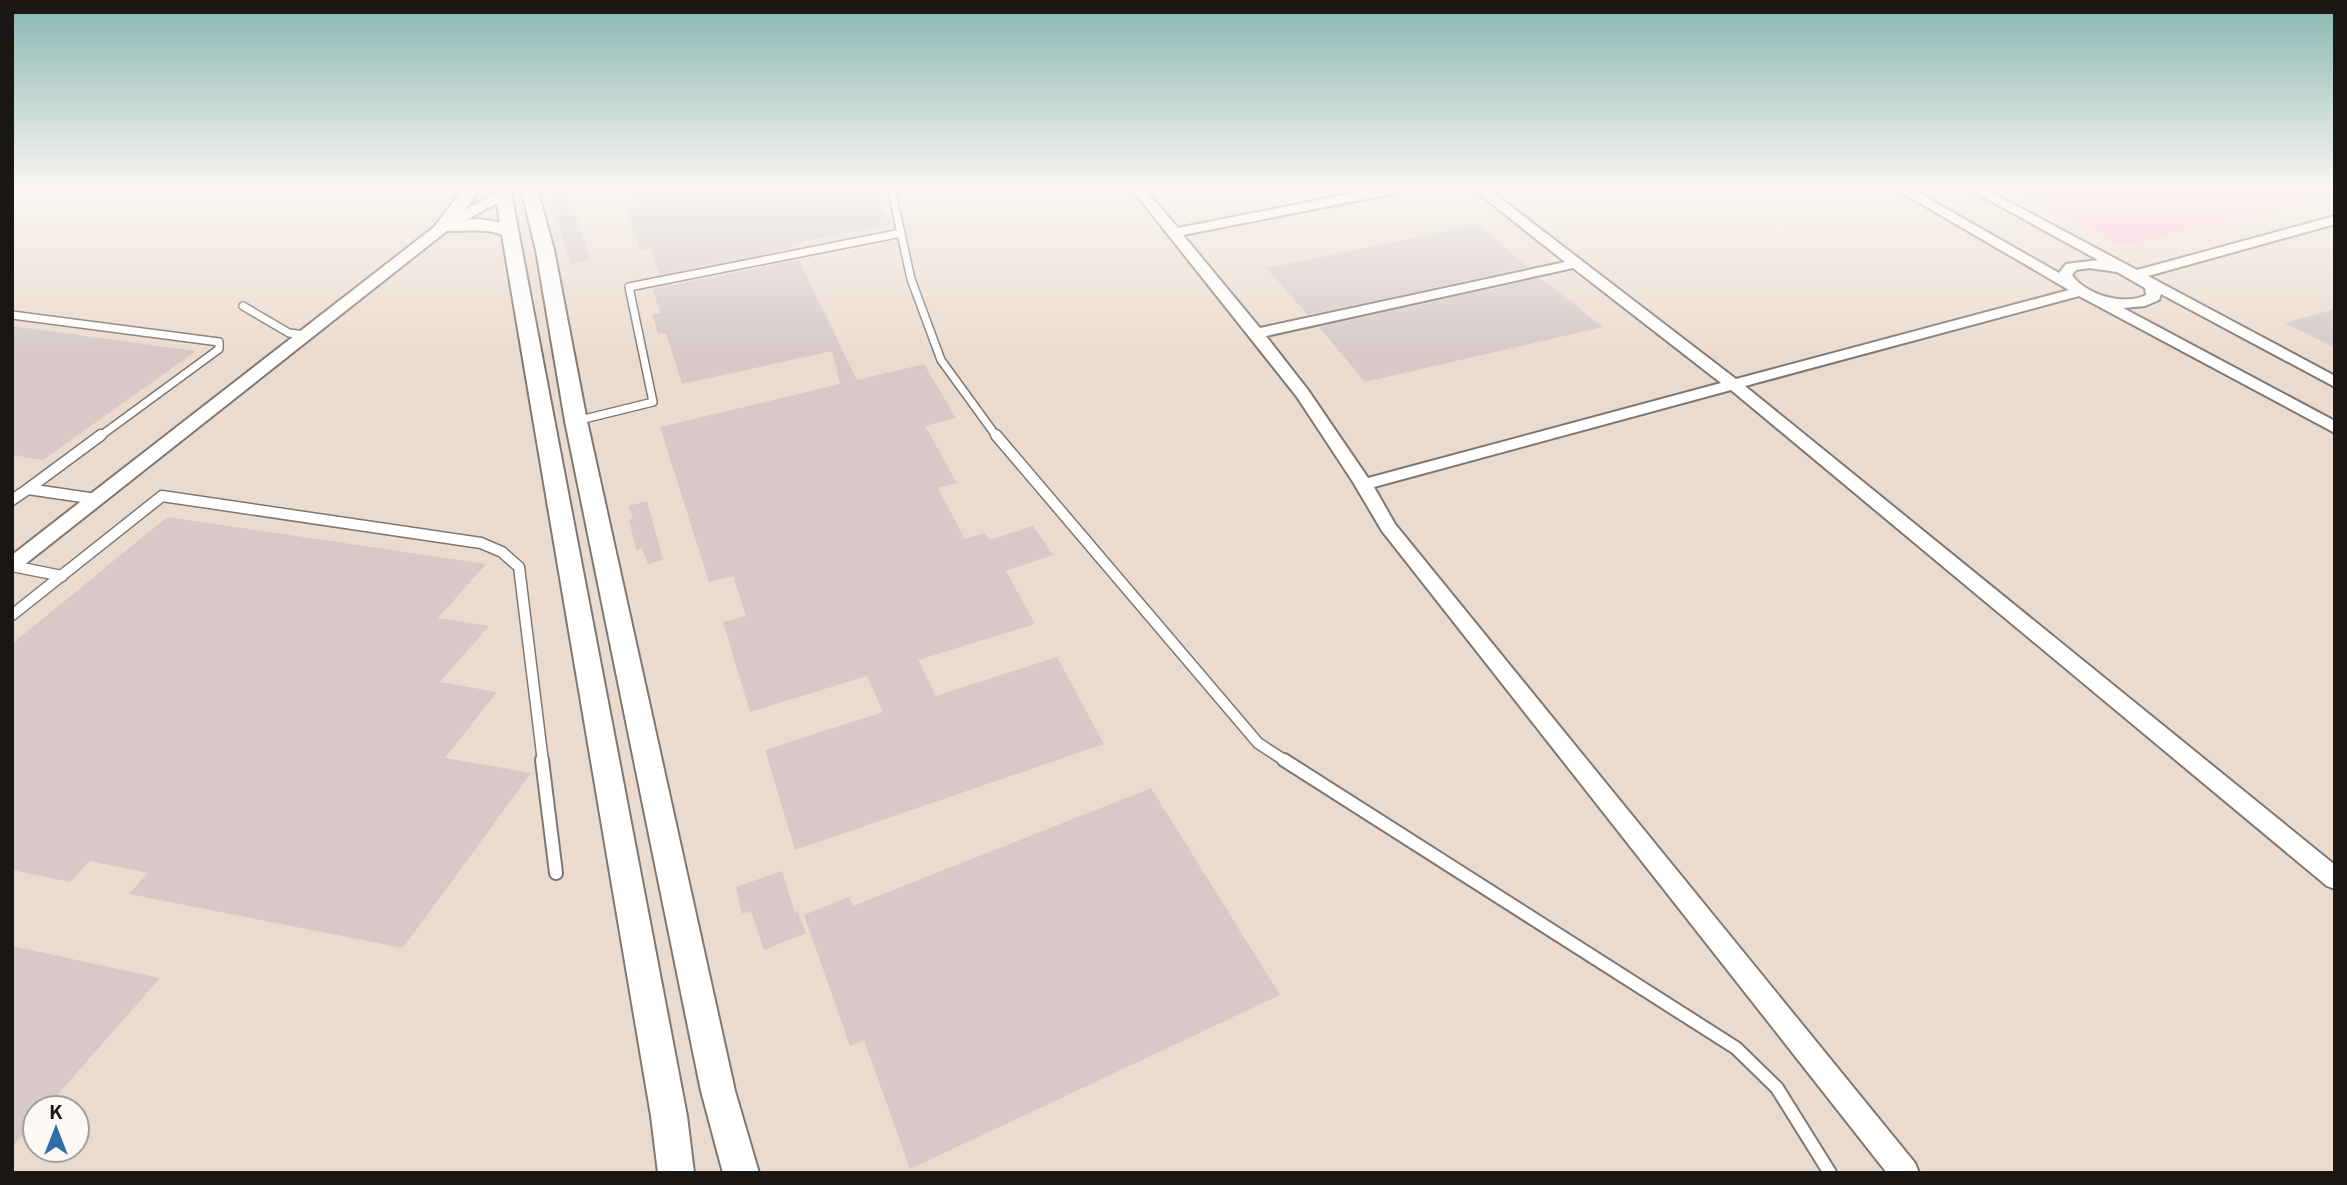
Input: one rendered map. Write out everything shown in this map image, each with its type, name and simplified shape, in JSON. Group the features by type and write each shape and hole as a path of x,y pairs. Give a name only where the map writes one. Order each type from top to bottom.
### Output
{"street":[{"path":"12,565 422,243"},
{"path":"513,243 669,1116 676,1173"},
{"path":"543,243 576,421 718,1091 741,1173"},
{"path":"1182,243 1256,333 1365,484 1388,527 1905,1173"},
{"path":"1548,243 1735,386 2335,879"},
{"path":"1997,243 2335,428"},
{"path":"2077,243 2335,382"},
{"path":"2136,275 2251,243"},
{"path":"1256,333 1574,264"},
{"path":"2100,264 2136,275 2152,286 2154,297 2149,300 2118,303 2081,291 2067,280 2065,275 2071,267 2100,264"},
{"path":"1365,484 2081,291"},
{"path":"545,427 576,421"}],"lane":[{"path":"576,421 653,402 629,287 849,243"},
{"path":"903,243 911,279 941,359 996,437 1258,743 1736,1048 1777,1088 1830,1173"},
{"path":"243,306 289,332 306,335"},
{"path":"12,315 219,342 219,349 12,500"},
{"path":"28,489 97,499"},
{"path":"12,615 162,496 481,543 504,553 519,566 556,873"},
{"path":"12,565 62,576"}],"shaded area":[{"path":"12,243 2335,243 2335,1173 12,1173"}],"building":[{"path":"564,243 585,243 590,260 571,264"},
{"path":"638,243 795,243 791,244 793,248 659,275 651,248 640,250"},
{"path":"1388,243 1500,243 1528,267 1308,315 1266,268"},
{"path":"799,260 857,380 924,364 956,418 925,426 957,483 938,488 965,539 985,533 989,540 1033,526 1053,555 1006,571 1035,624 918,660 936,696 1057,657 1104,744 795,850 765,750 883,712 867,676 750,712 723,622 746,616 733,576 709,582 660,427 840,384 832,351 682,384 666,333 658,334 652,314 660,313 653,289"},
{"path":"1541,278 1603,327 1365,382 1319,327"},
{"path":"2335,309 2335,348 2285,323"},
{"path":"12,326 196,351 43,460 12,455"},
{"path":"647,501 663,560 648,564 642,548 636,550 629,520 633,519 629,506"},
{"path":"167,517 486,564 438,618 489,626 440,682 497,692 445,758 531,773 403,948 129,894 148,873 90,861 70,882 12,870 12,644"},
{"path":"1151,788 1280,995 910,1169 864,1040 850,1046 804,915 849,897 853,906"},
{"path":"782,871 795,913 798,912 806,933 764,950 751,911 742,914 736,887"},
{"path":"12,946 160,978 58,1094 21,1094 21,1137 12,1147"}]}
